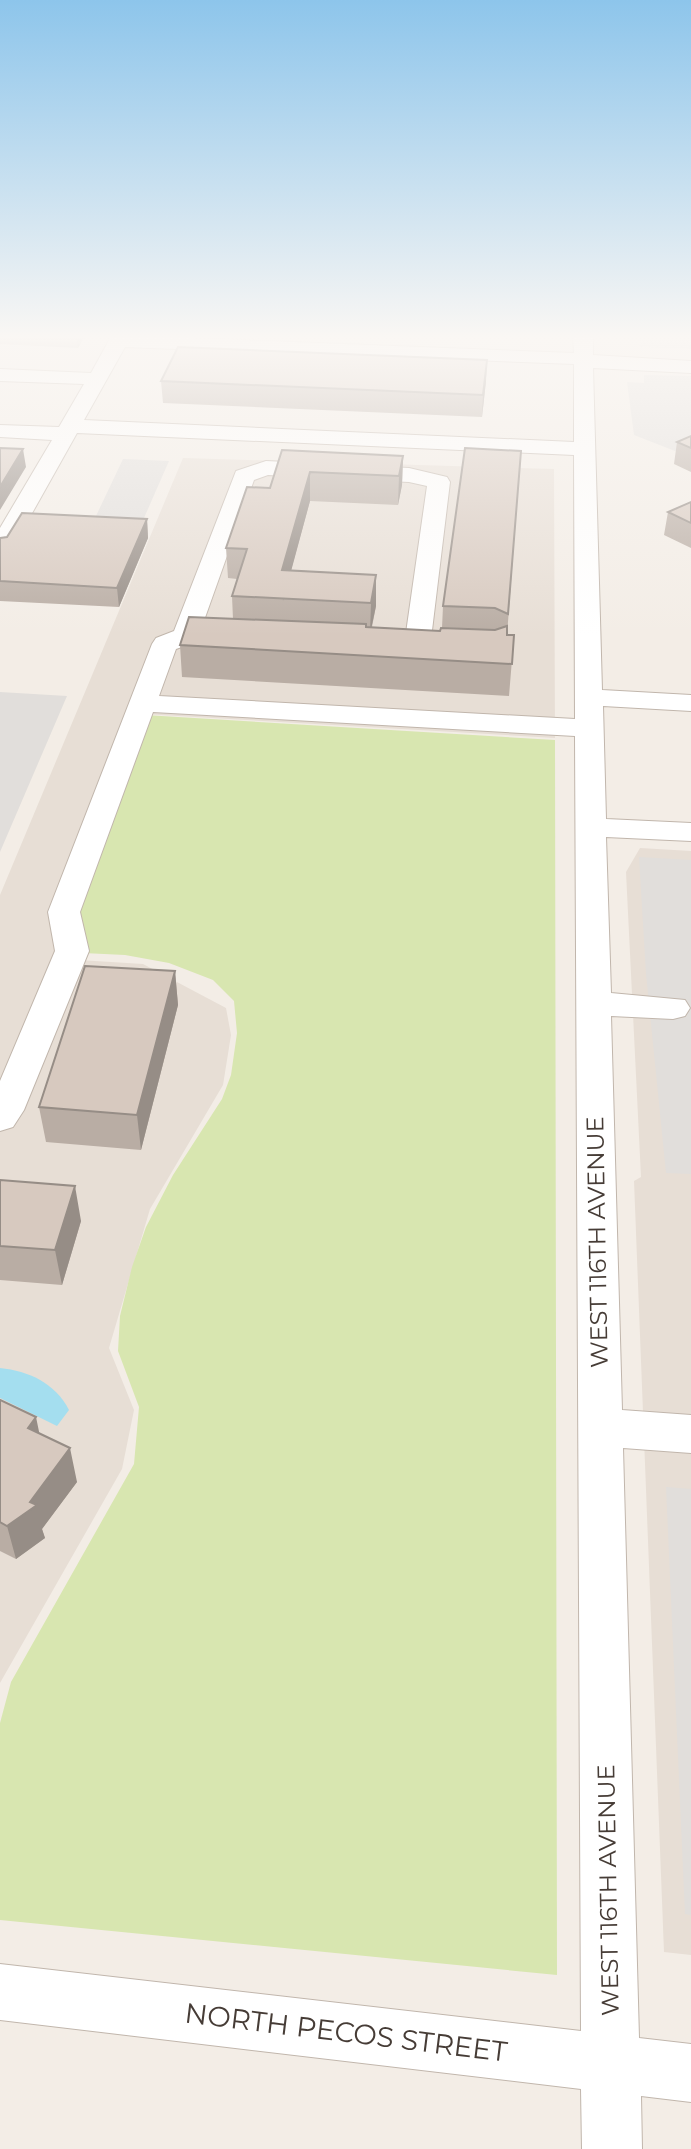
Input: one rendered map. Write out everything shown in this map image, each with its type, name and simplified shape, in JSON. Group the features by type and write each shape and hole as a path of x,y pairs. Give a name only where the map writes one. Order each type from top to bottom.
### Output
{"street":[{"path":"0,549 66,435"},
{"path":"213,435 585,449"},
{"name":"WEST 116TH AVENUE","path":"585,435 612,2149"},
{"path":"185,636 244,476 266,468 426,477 439,482 417,647"},
{"path":"0,1118 72,951 64,912 165,644 185,636 262,640"},
{"path":"386,646 447,649"},
{"path":"144,703 590,712 691,703"},
{"path":"592,827 691,832"},
{"path":"593,1004 673,1008"},
{"path":"600,1427 691,1434"},
{"name":"NORTH PECOS STREET","path":"0,1992 691,2073"}],"shaded area":[{"path":"635,435 691,435 691,444 675,451"},
{"path":"183,458 554,469 555,738 144,714 79,960 143,964 226,1008 231,1035 223,1085 150,1209 109,1348 134,1410 122,1469 0,1683 0,895"},
{"path":"123,459 169,461 144,518 96,516"},
{"path":"0,692 67,696 0,852"},
{"path":"640,848 691,851 691,1955 664,1952 634,1181 641,1177 626,872"},
{"path":"639,857 691,860 691,1174 666,1173 646,974"},
{"path":"666,1487 691,1489 691,1915 685,1914"}],"green space":[{"path":"145,715 555,740 557,1975 0,1920 0,1723 11,1682 134,1464 139,1407 118,1351 120,1316 146,1227 173,1175 222,1099 231,1075 237,1033 234,1001 213,980 169,963 125,955 83,953 76,910"}],"water":[{"path":"0,1368 31,1375 56,1392 69,1410 57,1426 0,1398"}],"building":[{"path":"691,436 691,448 677,442"},
{"path":"0,448 23,449 0,487"},
{"path":"465,448 521,451 508,614 495,608 443,606"},
{"path":"282,450 403,456 399,476 310,472 282,570 376,575 371,603 232,596 247,549 226,548 247,487 270,488"},
{"path":"691,502 691,523 668,512"},
{"path":"22,513 147,519 117,588 0,581 0,538 7,537"},
{"path":"189,617 366,624 366,627 440,631 441,628 495,630 507,626 507,635 514,635 512,664 180,645"},
{"path":"85,966 175,971 137,1115 39,1107"},
{"path":"0,1180 75,1186 55,1250 0,1246"},
{"path":"0,1400 36,1417 28,1428 70,1448 30,1502 37,1505 7,1526 0,1522"}]}
